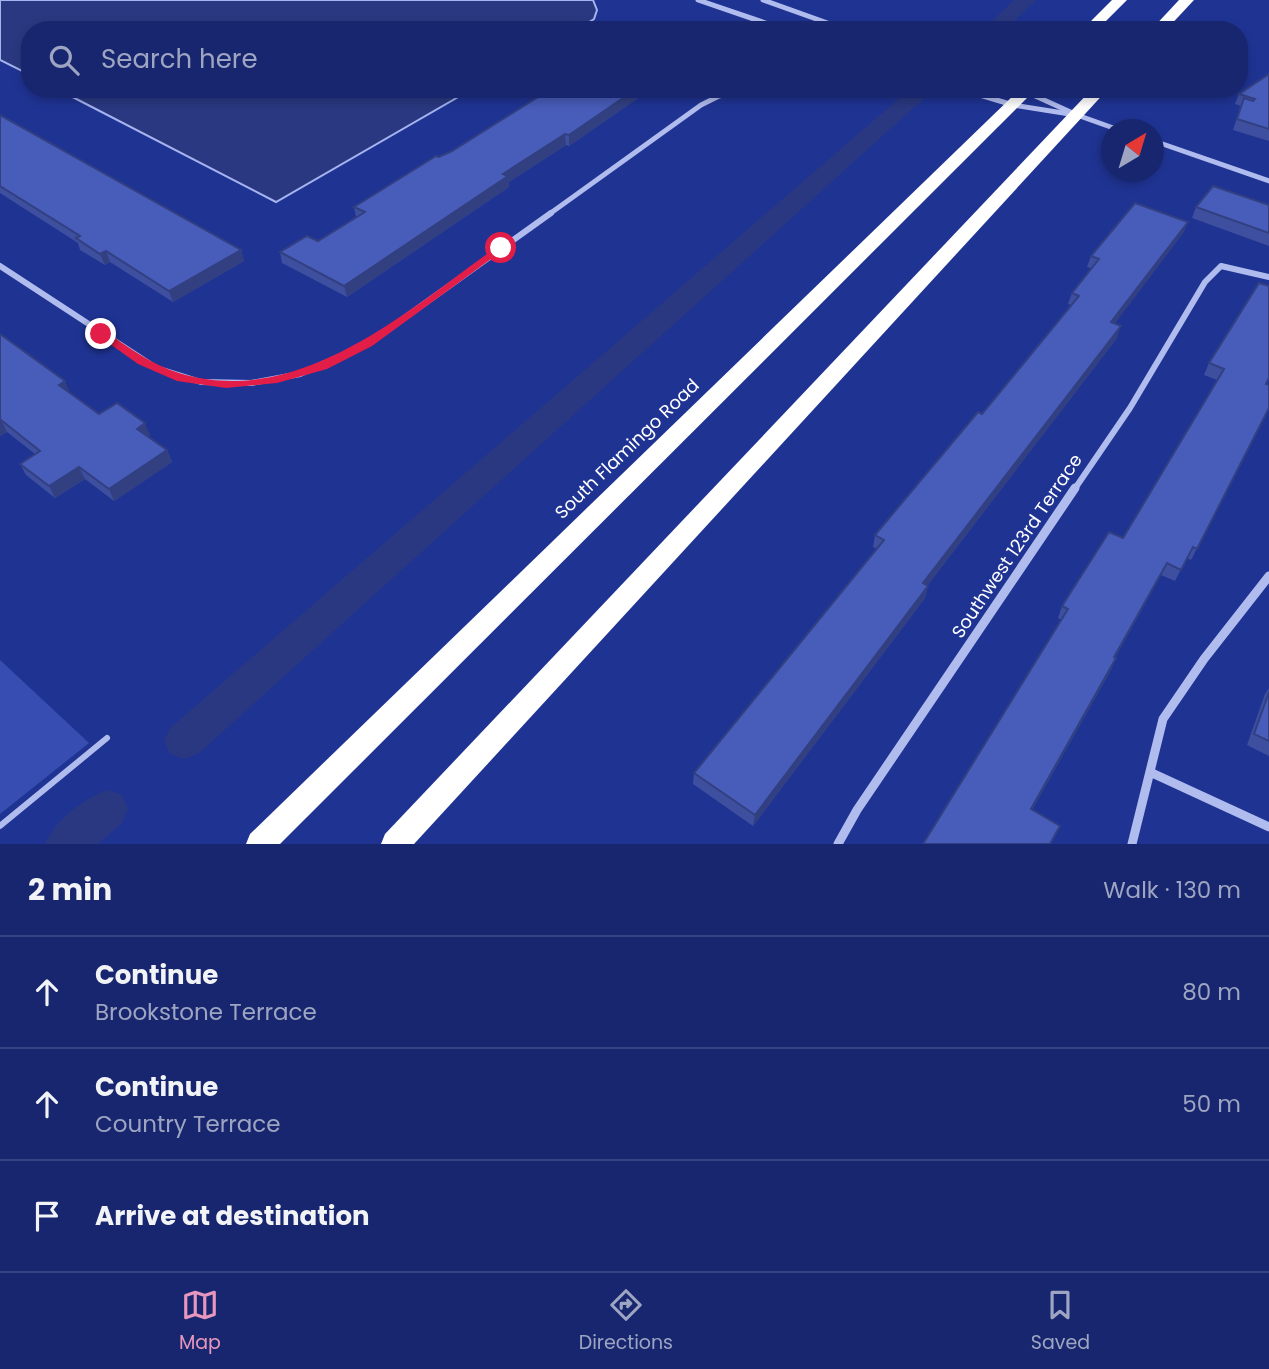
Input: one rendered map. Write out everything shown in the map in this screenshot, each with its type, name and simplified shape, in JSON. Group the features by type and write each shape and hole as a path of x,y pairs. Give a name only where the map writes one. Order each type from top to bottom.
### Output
{"highway":[{"path":"1098,21 1119,0"},
{"path":"1166,21 1186,0"},
{"name":"South Flamingo Road","path":"260,844 1018,98"},
{"path":"395,844 1093,98"}],"street":[{"path":"698,0 760,21"},
{"path":"763,0 822,21"},
{"path":"0,266 159,369 204,383 277,380 323,366 368,344 701,105 715,98"},
{"path":"1032,98 1101,124"},
{"path":"1032,98 1077,115"},
{"path":"1164,145 1269,181"},
{"name":"Southwest 123rd Terrace","path":"838,844 857,810 1130,408 1205,282 1221,266 1269,277"},
{"path":"1132,844 1152,773 1163,719 1204,659 1269,576"},
{"path":"1152,773 1269,827"}],"lane":[{"path":"0,826 107,738"}],"shaded area":[{"path":"0,0 593,0 597,10 591,21 21,21 21,70 0,60"},
{"path":"74,98 456,98 276,202"},
{"path":"0,660 89,743 0,814"}],"building":[{"path":"1269,74 1269,129 1237,119 1244,98 1253,101 1255,99 1248,97 1248,88"},
{"path":"537,98 623,98 569,135 565,134 503,174 508,176 344,286 280,252 307,236 318,241 365,212 354,207 436,156 452,151"},
{"path":"0,115 241,250 169,291 106,251 100,254 76,238 80,236 0,186"},
{"path":"1213,186 1269,205 1269,233 1196,207"},
{"path":"1135,203 1188,222 1111,322 1121,326 923,583 928,586 755,815 694,773 884,540 875,535 978,412 982,414 1079,296 1072,293 1099,259 1091,256"},
{"path":"1259,283 1269,286 1269,378 1266,384 1269,385 1269,408 1197,549 1193,547 1181,570 1167,563 1031,809 1060,826 1050,844 923,844 1068,609 1062,606 1109,532 1123,538 1224,369 1209,363"},
{"path":"0,334 65,381 59,385 99,414 117,403 145,423 137,429 167,450 109,489 79,467 49,486 20,464 40,451 0,421"},
{"path":"1269,692 1269,741 1254,734"}],"waterway":[{"path":"1002,21 1026,0"},
{"path":"184,741 913,98"},
{"path":"66,844 107,809"}],"route":[{"path":"101,334 142,361 177,377 204,383 226,384 277,380 323,366 368,344 501,248"}]}
